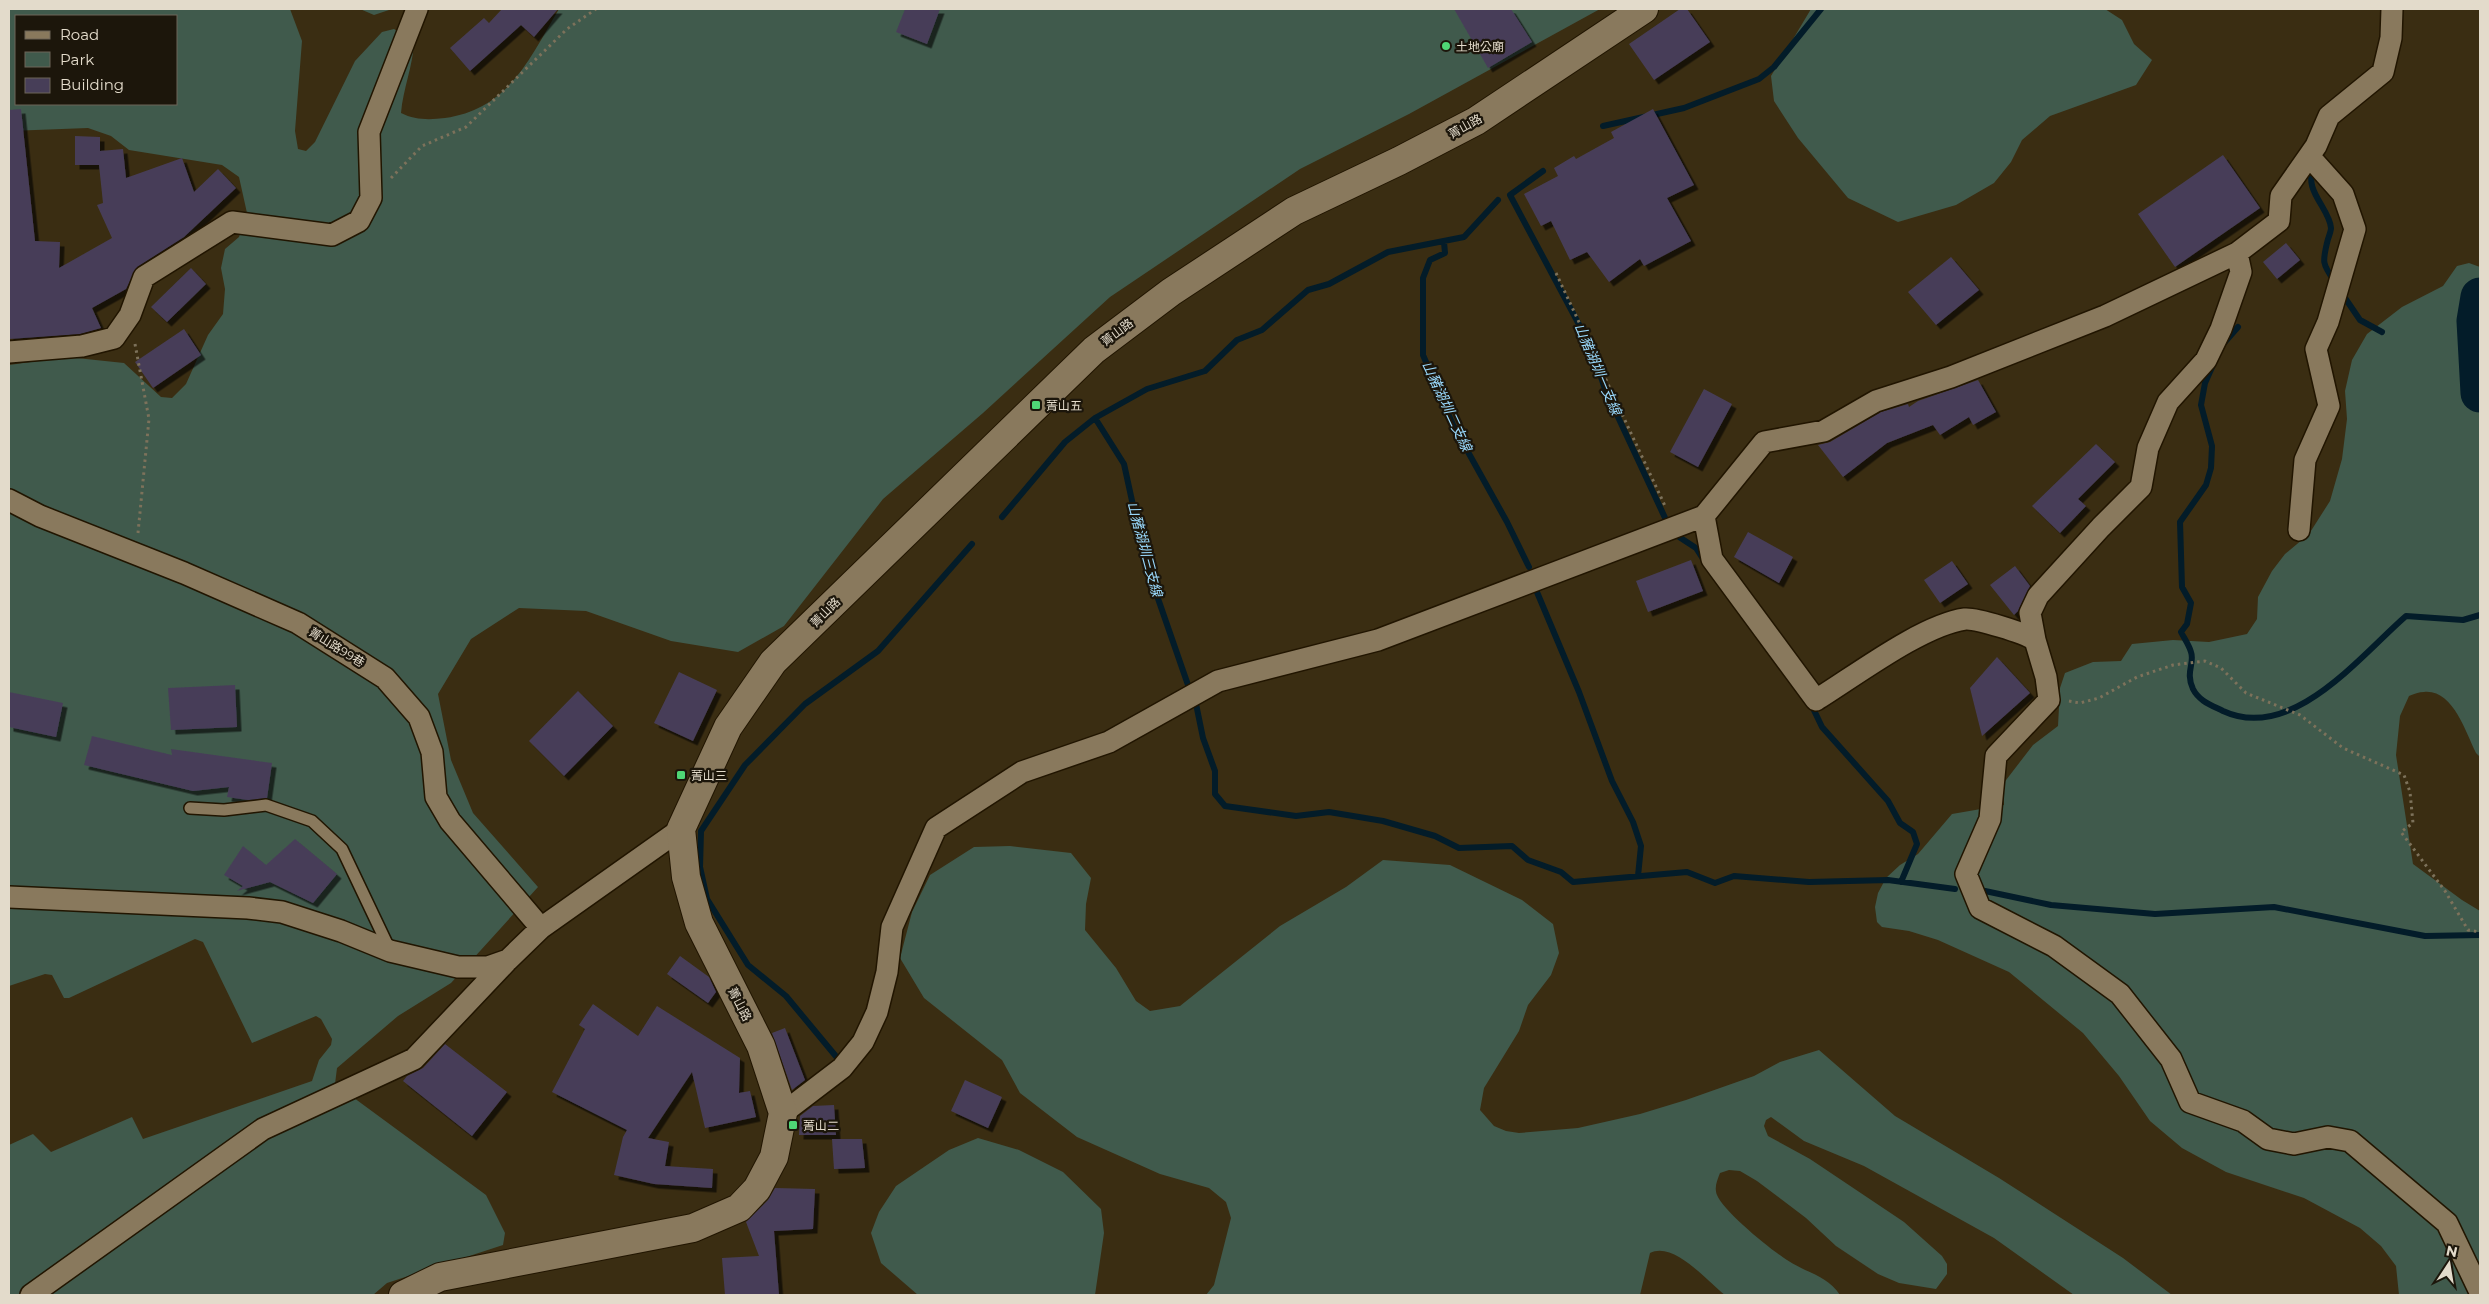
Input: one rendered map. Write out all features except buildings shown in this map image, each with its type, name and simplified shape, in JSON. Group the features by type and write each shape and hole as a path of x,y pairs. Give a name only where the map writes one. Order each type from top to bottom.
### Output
{"street":[{"path":"9,352 82,346 114,338 130,315 144,277 232,222 332,235 359,221 371,198 369,132 417,9"},
{"name":"菁山路","path":"403,1295 440,1277 693,1228 739,1208 757,1189 774,1157 783,1113 761,1046 699,923 686,877 681,829 728,727 772,662 1094,350 1171,292 1294,211 1399,162 1476,121 1644,9"},
{"path":"783,1113 842,1068 863,1042 878,1012 887,972 892,927 936,828 1022,772 1109,742 1218,681 1378,640 1704,516 1764,442 1824,431 1876,401 1951,376 2104,316 2236,253 2279,221 2281,196 2316,146 2329,116 2382,72 2391,38 2392,9"},
{"path":"2300,530 2305,460 2328,406 2316,349 2328,322 2355,228 2343,194 2308,156"},
{"path":"2236,253 2241,272 2221,329 2206,360 2168,402 2148,448 2141,487 2101,527 2038,596 2030,613 2035,640 2046,677 2049,700 1996,756 1990,819 1966,874 1980,908 2054,946 2120,994 2171,1059 2190,1102 2243,1120 2268,1139 2294,1144 2328,1137 2350,1141 2447,1223 2480,1292"},
{"name":"菁山路99巷","path":"9,500 40,516 136,554 298,623 385,678 419,717 432,752 436,797 450,821 541,928"},
{"path":"1704,516 1712,558 1816,700 1924,632 1966,619 2025,634 2035,640"},
{"path":"31,1295 263,1129 414,1058 541,928 681,829"},
{"path":"9,897 248,908 282,912 341,931 390,951 458,967 488,967 508,960"}],"lane":[{"path":"190,808 224,810 266,805 312,820 342,849 390,951"}],"path":[{"path":"371,198 422,146 466,127 567,29 596,9"},
{"path":"1556,273 1675,527"},
{"path":"130,315 149,419 136,554"},
{"path":"2048,698 2080,703 2099,698 2137,677 2189,662 2205,661 2221,668 2246,693 2300,716 2343,748 2404,775 2410,792 2413,824 2401,832 2445,891 2468,930 2480,932"}],"green space":[{"path":"9,9 290,9 302,41 295,131 298,149 306,151 315,142 355,61 382,32 394,29 414,42 401,113 422,119 445,118 467,113 486,104 501,93 527,63 559,9 1600,9 1409,114 1300,169 1110,297 983,413 883,499 784,626 738,652 671,641 586,611 519,608 471,639 438,694 451,760 473,813 538,887 451,983 398,1016 337,1068 335,1084 486,1195 505,1233 503,1245 387,1283 373,1295 9,1295 9,1145 33,1134 51,1152 132,1117 143,1139 312,1081 319,1060 331,1045 332,1039 321,1019 316,1016 252,1043 203,942 195,939 69,998 64,998 52,975 45,974 9,986 9,365 67,357 124,363 161,397 172,398 186,384 208,335 223,314 225,289 221,268 225,249 239,237 247,213 239,177 222,165 129,150 111,136 88,128 9,131"},
{"path":"360,9 392,9 374,15"},
{"path":"1811,9 2105,9 2122,20 2134,44 2152,60 2136,85 2050,116 2022,140 2011,162 1994,183 1956,205 1898,222 1848,198 1798,138 1774,101 1771,76"},
{"path":"2469,263 2480,267 2480,757 2476,753 2463,724 2451,705 2443,697 2434,693 2424,692 2409,696 2400,716 2396,755 2413,864 2480,911 2480,1295 2399,1295 2396,1266 2381,1246 2360,1228 2304,1198 2226,1172 2182,1148 2150,1121 2119,1076 2083,1033 2009,972 1938,940 1909,931 1882,927 1877,922 1875,907 1878,893 1886,878 1900,865 1918,854 1952,814 2004,805 2003,784 2033,745 2058,726 2060,688 2065,673 2093,662 2121,661 2132,644 2173,640 2209,642 2247,634 2257,619 2258,597 2272,571 2285,554 2309,534 2330,501 2342,459 2347,419 2345,391 2352,360 2367,334 2402,307 2443,286 2457,266"},
{"path":"1010,846 1071,853 1091,878 1086,904 1085,930 1116,968 1136,1001 1150,1011 1180,1006 1280,926 1346,887 1383,860 1450,865 1522,900 1553,924 1559,953 1551,975 1528,1005 1519,1031 1484,1088 1480,1110 1494,1126 1506,1131 1519,1133 1578,1128 1640,1114 1754,1076 1780,1062 1819,1050 1895,1116 1999,1178 2123,1258 2172,1295 2074,1295 1994,1238 1864,1166 1804,1141 1771,1117 1766,1120 1764,1126 1768,1136 1810,1159 1904,1222 1942,1256 1947,1264 1947,1274 1936,1289 1899,1283 1878,1274 1836,1246 1806,1218 1757,1181 1740,1171 1729,1170 1720,1173 1716,1184 1717,1195 1728,1210 1770,1248 1794,1264 1829,1283 1840,1295 1725,1295 1680,1257 1659,1251 1650,1253 1640,1295 1206,1295 1214,1285 1231,1218 1226,1202 1209,1188 1160,1174 1077,1137 1020,1093 1002,1060 924,998 900,958 912,912 930,875 974,847"},
{"path":"978,1138 1019,1150 1063,1172 1101,1209 1104,1233 1095,1295 918,1295 881,1263 871,1233 879,1212 896,1186 949,1150"}],"waterway":[{"path":"1603,126 1684,108 1759,79 1774,67 1821,9"},
{"path":"2315,167 2311,183 2326,213 2331,228 2324,262 2325,267 2335,282"},
{"name":"山豬湖圳一支線","path":"1543,171 1510,195 1591,347 1605,389 1666,520"},
{"path":"1002,517 1065,442 1095,418 1147,389 1205,371 1237,340 1262,330 1308,290 1329,284 1388,252 1464,237 1498,200"},
{"name":"山豬湖圳二支線","path":"1444,242 1445,253 1430,260 1423,278 1423,355 1453,425 1507,522 1529,567"},
{"path":"2343,295 2360,320 2382,332"},
{"path":"2480,297 2476,321 2480,393"},
{"path":"2224,343 2238,327"},
{"path":"2213,365 2205,383 2201,405 2212,446 2211,468 2206,485 2180,522 2182,587 2191,603 2187,624 2181,632 2191,652 2190,678 2193,689 2199,697 2223,711 2249,718 2274,715 2299,706 2323,690 2346,672 2406,616 2463,620 2480,615"},
{"name":"山豬湖圳三支線","path":"1095,418 1124,464 1134,510 1148,547 1146,564 1188,685"},
{"path":"1673,533 1696,548 1705,562"},
{"path":"839,1060 786,996 748,965 707,899 700,867 701,831 745,765 805,704 878,651 972,544"},
{"path":"1534,585 1579,692 1612,781 1633,822 1641,846 1638,876"},
{"path":"1195,699 1203,738 1215,771 1215,794 1225,806 1296,816 1329,812 1383,821 1435,836 1459,848 1512,846 1528,860 1561,872 1573,882 1687,872 1715,883 1734,876 1809,882 1888,880 1955,889"},
{"path":"1811,704 1822,727 1888,801 1900,823 1913,832 1917,844 1901,882"},
{"path":"1985,891 2051,905 2155,914 2274,907 2425,936 2480,935"}],"place":[{"name":"土地公廟","path":"1446,46"},
{"name":"菁山五","path":"1036,405"},
{"name":"菁山三","path":"681,775"},
{"name":"菁山二","path":"793,1125"}]}
